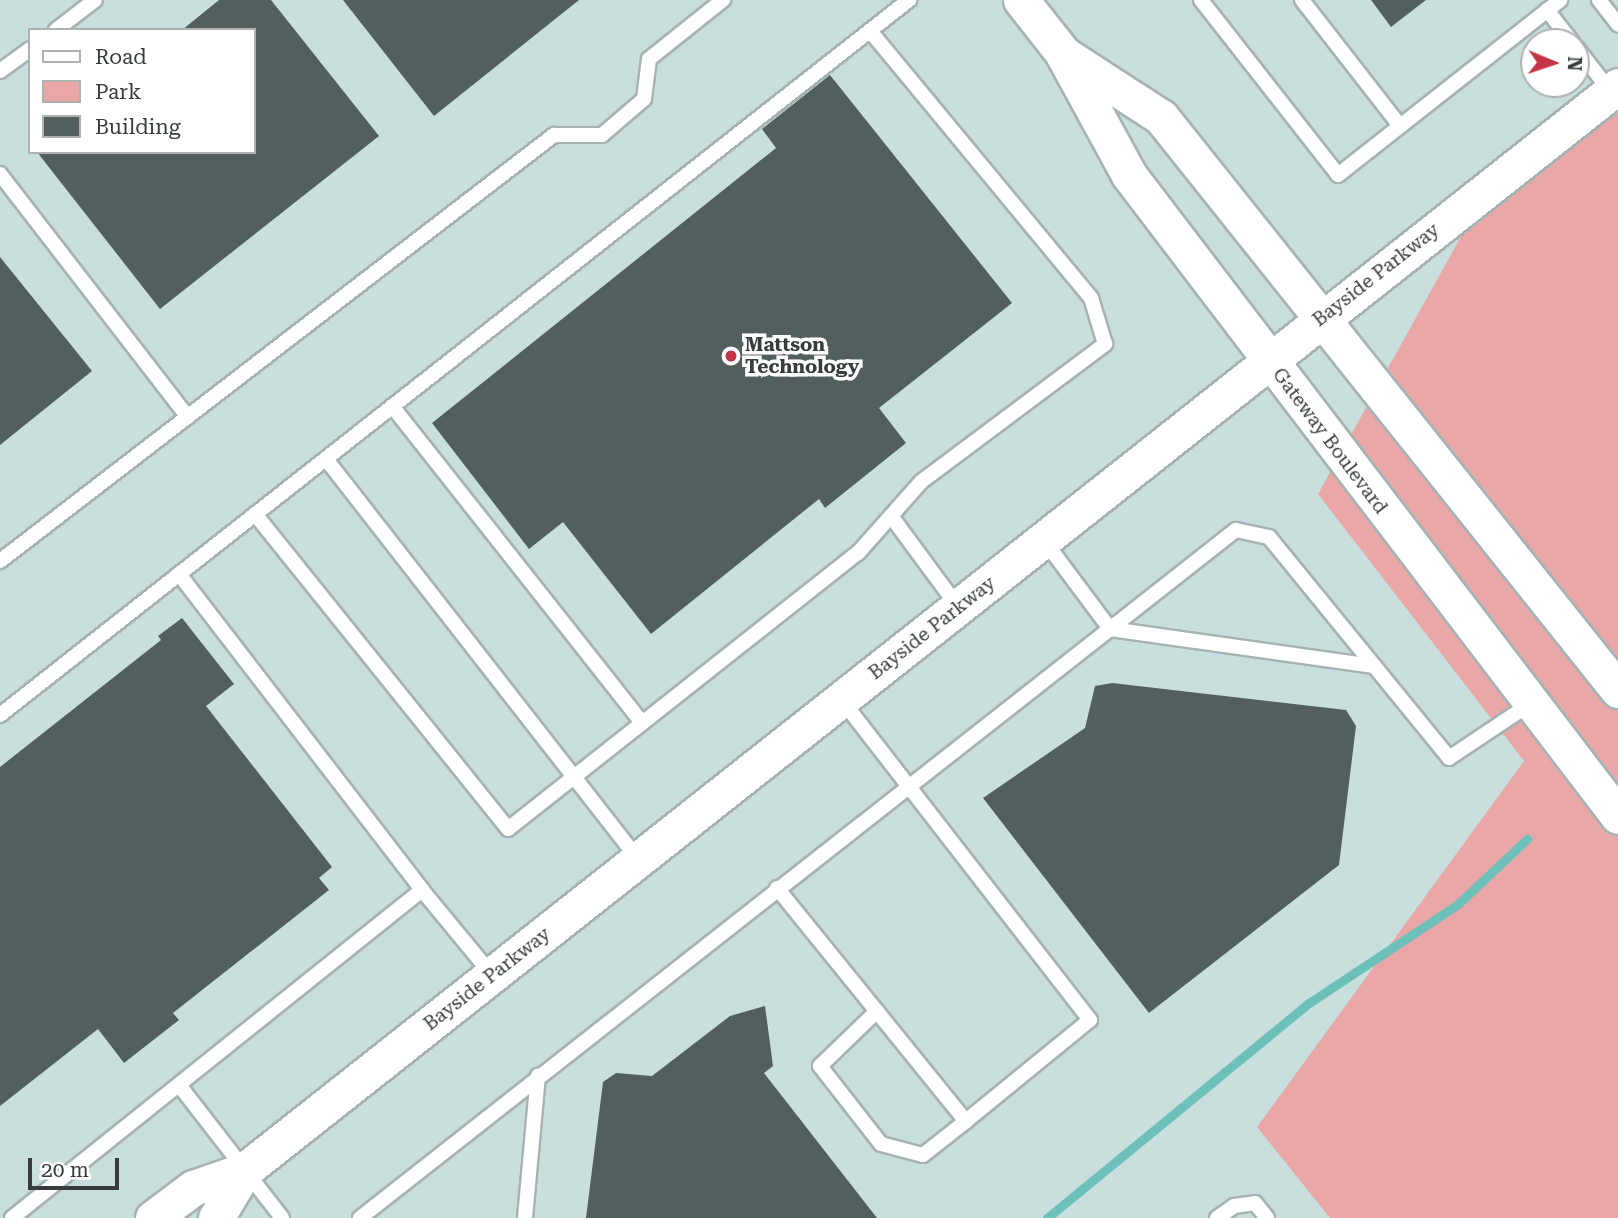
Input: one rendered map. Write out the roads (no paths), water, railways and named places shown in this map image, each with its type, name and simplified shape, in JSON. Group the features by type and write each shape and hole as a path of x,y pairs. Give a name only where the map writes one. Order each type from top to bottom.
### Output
{"street":[{"name":"Gateway Boulevard","path":"1020,0 1062,52 1129,175 1618,816"},
{"name":"Gateway Boulevard","path":"1062,52 1161,117 1319,319 1618,690"},
{"name":"Bayside Parkway","path":"153,1218 193,1188 245,1170 1319,319 1615,89"},
{"name":"Bayside Parkway","path":"216,1218 245,1170"}],"lane":[{"path":"59,28 95,0"},
{"path":"0,561 554,135 602,135 644,99 649,59 723,0"},
{"path":"0,715 909,0"},
{"path":"1201,0 1338,175 1560,0"},
{"path":"1302,0 1400,126"},
{"path":"1599,0 1618,24"},
{"path":"1547,10 1561,28"},
{"path":"255,514 508,829 858,553 922,481 1105,344 1091,298 870,31"},
{"path":"0,71 28,50"},
{"path":"1590,62 1615,89"},
{"path":"0,174 188,417"},
{"path":"392,406 642,723"},
{"path":"326,458 576,775 638,859"},
{"path":"891,516 958,607"},
{"path":"359,1218 1236,530 1269,537 1450,758 1530,704"},
{"path":"1043,540 1110,629 1374,666"},
{"path":"179,574 422,890 492,975"},
{"path":"841,699 906,788 1090,1020 923,1155 881,1144 820,1066 877,1011"},
{"path":"777,888 966,1121"},
{"path":"12,1218 422,890"},
{"path":"526,1218 538,1076"},
{"path":"179,1085 282,1218"},
{"path":"1217,1218 1234,1206 1255,1203 1267,1218"}],"waterway":[{"path":"1047,1218 1309,1003 1458,904 1527,839"}],"place":[{"name":"Mattson Technology","path":"731,356"}]}
